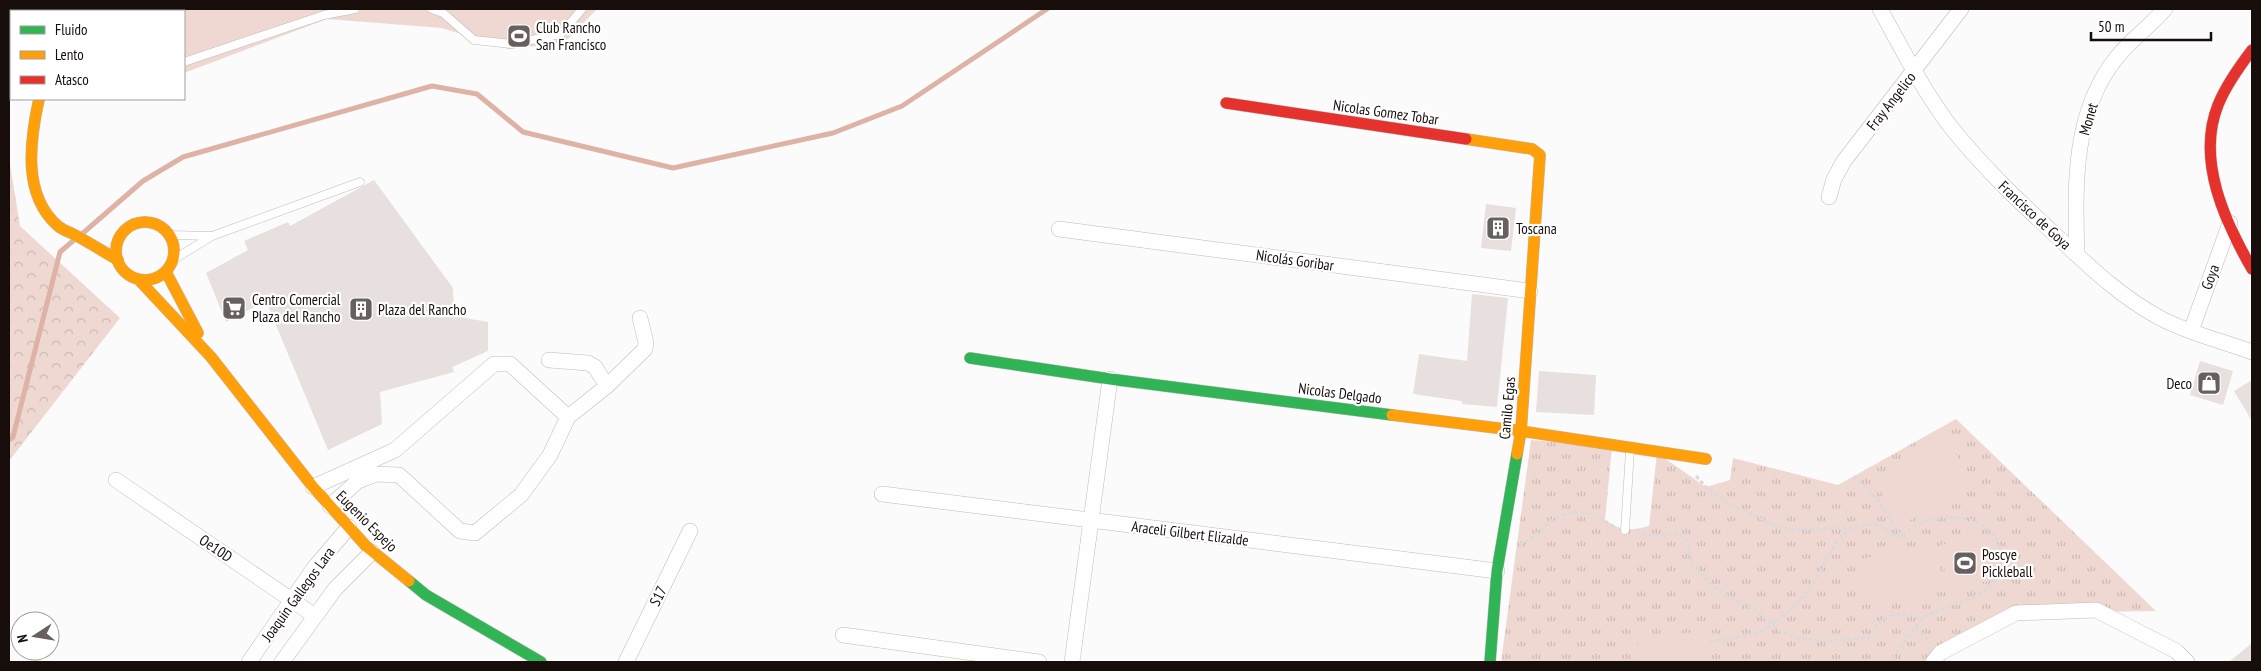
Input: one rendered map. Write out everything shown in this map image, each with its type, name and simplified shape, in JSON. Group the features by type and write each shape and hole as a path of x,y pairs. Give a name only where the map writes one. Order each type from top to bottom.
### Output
{"street":[{"name":"Francisco de Goya","path":"1880,9 1914,72 1950,125 1989,172 2113,288 2170,323 2252,352"},
{"name":"Fray Angelico","path":"1829,197 1834,179 1844,161 1962,9"},
{"name":"Monet","path":"2077,254 2075,191 2080,146 2089,109 2100,82 2116,58 2165,9"},
{"path":"2251,269 2218,194 2210,166 2209,141 2212,119 2220,100 2240,65 2252,50"},
{"path":"39,100 32,135 32,170 36,188 50,218 59,227 118,260 126,272 139,280 158,278 166,272 173,260 174,247 169,234 163,228 147,222 138,223 124,232 118,241 118,260"},
{"name":"Nicolas Gomez Tobar","path":"1226,103 1532,149 1540,155"},
{"name":"Camilo Egas","path":"1490,662 1497,571 1521,431 1541,163 1540,155"},
{"name":"Goya","path":"2191,331 2230,224"},
{"name":"Nicolás Goribar","path":"1059,229 1530,291"},
{"path":"73,234 124,232"},
{"name":"Eugenio Espejo","path":"166,272 211,357"},
{"name":"Eugenio Espejo","path":"139,280 211,357 314,487 372,552 426,595 541,662"},
{"path":"330,506 358,481 376,474 398,476 460,531 476,533 521,495 550,454 568,417 607,386 645,349 646,343 640,318"},
{"name":"Nicolas Delgado","path":"970,358 1110,379 1521,431 1706,459"},
{"path":"549,360 588,363 595,367 607,386"},
{"path":"314,487 396,450 494,364 510,364 568,417"},
{"path":"1072,662 1110,379"},
{"path":"396,450 398,476"},
{"name":"Oe10D","path":"116,480 315,616"},
{"name":"Araceli Gilbert Elizalde","path":"882,494 1497,571"},
{"name":"Joaquin Gallegos Lara","path":"249,662 314,568 349,527"},
{"name":"S17","path":"626,662 690,531"},
{"name":"Joaquin Gallegos Lara","path":"282,662 334,589 372,552"},
{"path":"1937,658 2016,613 2096,610 2176,651 2186,662"},
{"path":"843,635 1039,662"}],"lane":[{"path":"185,62 324,15 355,9"},
{"path":"432,9 443,13 474,40 511,44 561,34 582,9"},
{"path":"173,260 212,236 360,182"},
{"path":"169,234 212,236"},
{"path":"1625,530 1630,449"}],"path":[{"path":"1695,474 1706,487 1726,502 1785,530 1850,528 1874,524 1885,528 1893,536 1902,537 1917,525 1945,517 1967,518 1989,530 2000,548 2001,575 1979,595 1922,619 1890,662"},
{"path":"1854,476 1878,500 1902,537"},
{"path":"1517,546 1531,540 1557,517 1573,512 1590,513 1614,527 1636,530 1643,535 1652,537 1679,532 1688,544 1692,564 1715,588 1738,602 1756,609 1781,632 1798,638 1823,641 1868,638 1880,622 1898,613 1909,614 1922,619"},
{"path":"1710,642 1760,632 1788,612 1804,596 1837,541 1850,528"},
{"path":"1916,627 1937,658"},
{"path":"1624,662 1639,658"}],"green space":[{"name":"Club Rancho San Francisco","path":"597,9 564,43 508,49 442,28 327,19 185,73 185,10 104,10"},
{"path":"9,158 20,226 120,318 9,461"},
{"path":"1956,419 2156,611 2020,613 1936,662 1501,662 1531,440 1612,447 1605,520 1621,528 1637,529 1649,526 1657,453 1706,487 1730,480 1733,458 1838,485"},
{"path":"1946,436 1973,484 1900,526 1873,478"},
{"name":"Poscye Pickleball","path":"1982,537 1990,581 1948,589 1940,545"},
{"path":"1936,545 1944,591 1862,605 1854,560"},
{"path":"1708,630 1712,662 1640,662 1637,640"}],"building":[{"name":"Plaza del Rancho","path":"374,180 453,288 454,316 488,322 488,351 452,367 454,372 380,392 382,424 328,450 266,301 226,322 206,273 248,250 244,241 288,222 290,226"},
{"name":"Toscana","path":"1486,204 1516,208 1511,251 1481,248"},
{"path":"1472,294 1508,298 1497,407 1462,404 1462,401 1413,394 1419,354 1467,361"},
{"path":"2200,361 2233,371 2223,405 2190,395"},
{"path":"1539,371 1596,375 1594,415 1536,412"},
{"path":"2252,380 2252,421 2234,391"},
{"path":"2252,643 2252,662 2229,662"}],"waterway":[{"path":"83,233 143,181 183,157 432,86 477,94 523,132 673,168 833,133 902,106 1047,9"},
{"path":"9,440 13,437 60,252 74,240"}],"traffic: fast":[{"path":"970,358 1110,379 1392,415"},
{"path":"1490,662 1497,571 1517,454"},
{"path":"409,581 426,595 541,662"}],"traffic: slow":[{"path":"39,100 33,132 32,166 34,183 39,199 46,213 58,226 118,260"},
{"path":"1466,139 1532,149 1540,155 1521,431 1517,454"},
{"path":"145,222 156,224 169,235 174,251 172,262 161,275 145,280 134,278 121,267 116,251 118,240 129,227 145,222"},
{"path":"166,272 198,333"},
{"path":"139,280 211,357 313,487 366,546 409,581"},
{"path":"1392,415 1521,431 1706,459"}],"traffic: jam":[{"path":"2252,50 2221,98 2212,126 2210,147 2212,169 2224,211 2252,269"},
{"path":"1226,103 1466,139"}],"place":[{"name":"Club Rancho San Francisco","path":"519,36"},
{"name":"Toscana","path":"1498,228"},
{"name":"Centro Comercial Plaza del Rancho","path":"234,308"},
{"name":"Plaza del Rancho","path":"361,309"},
{"name":"Deco","path":"2209,383"},
{"name":"Poscye Pickleball","path":"1965,563"}]}
